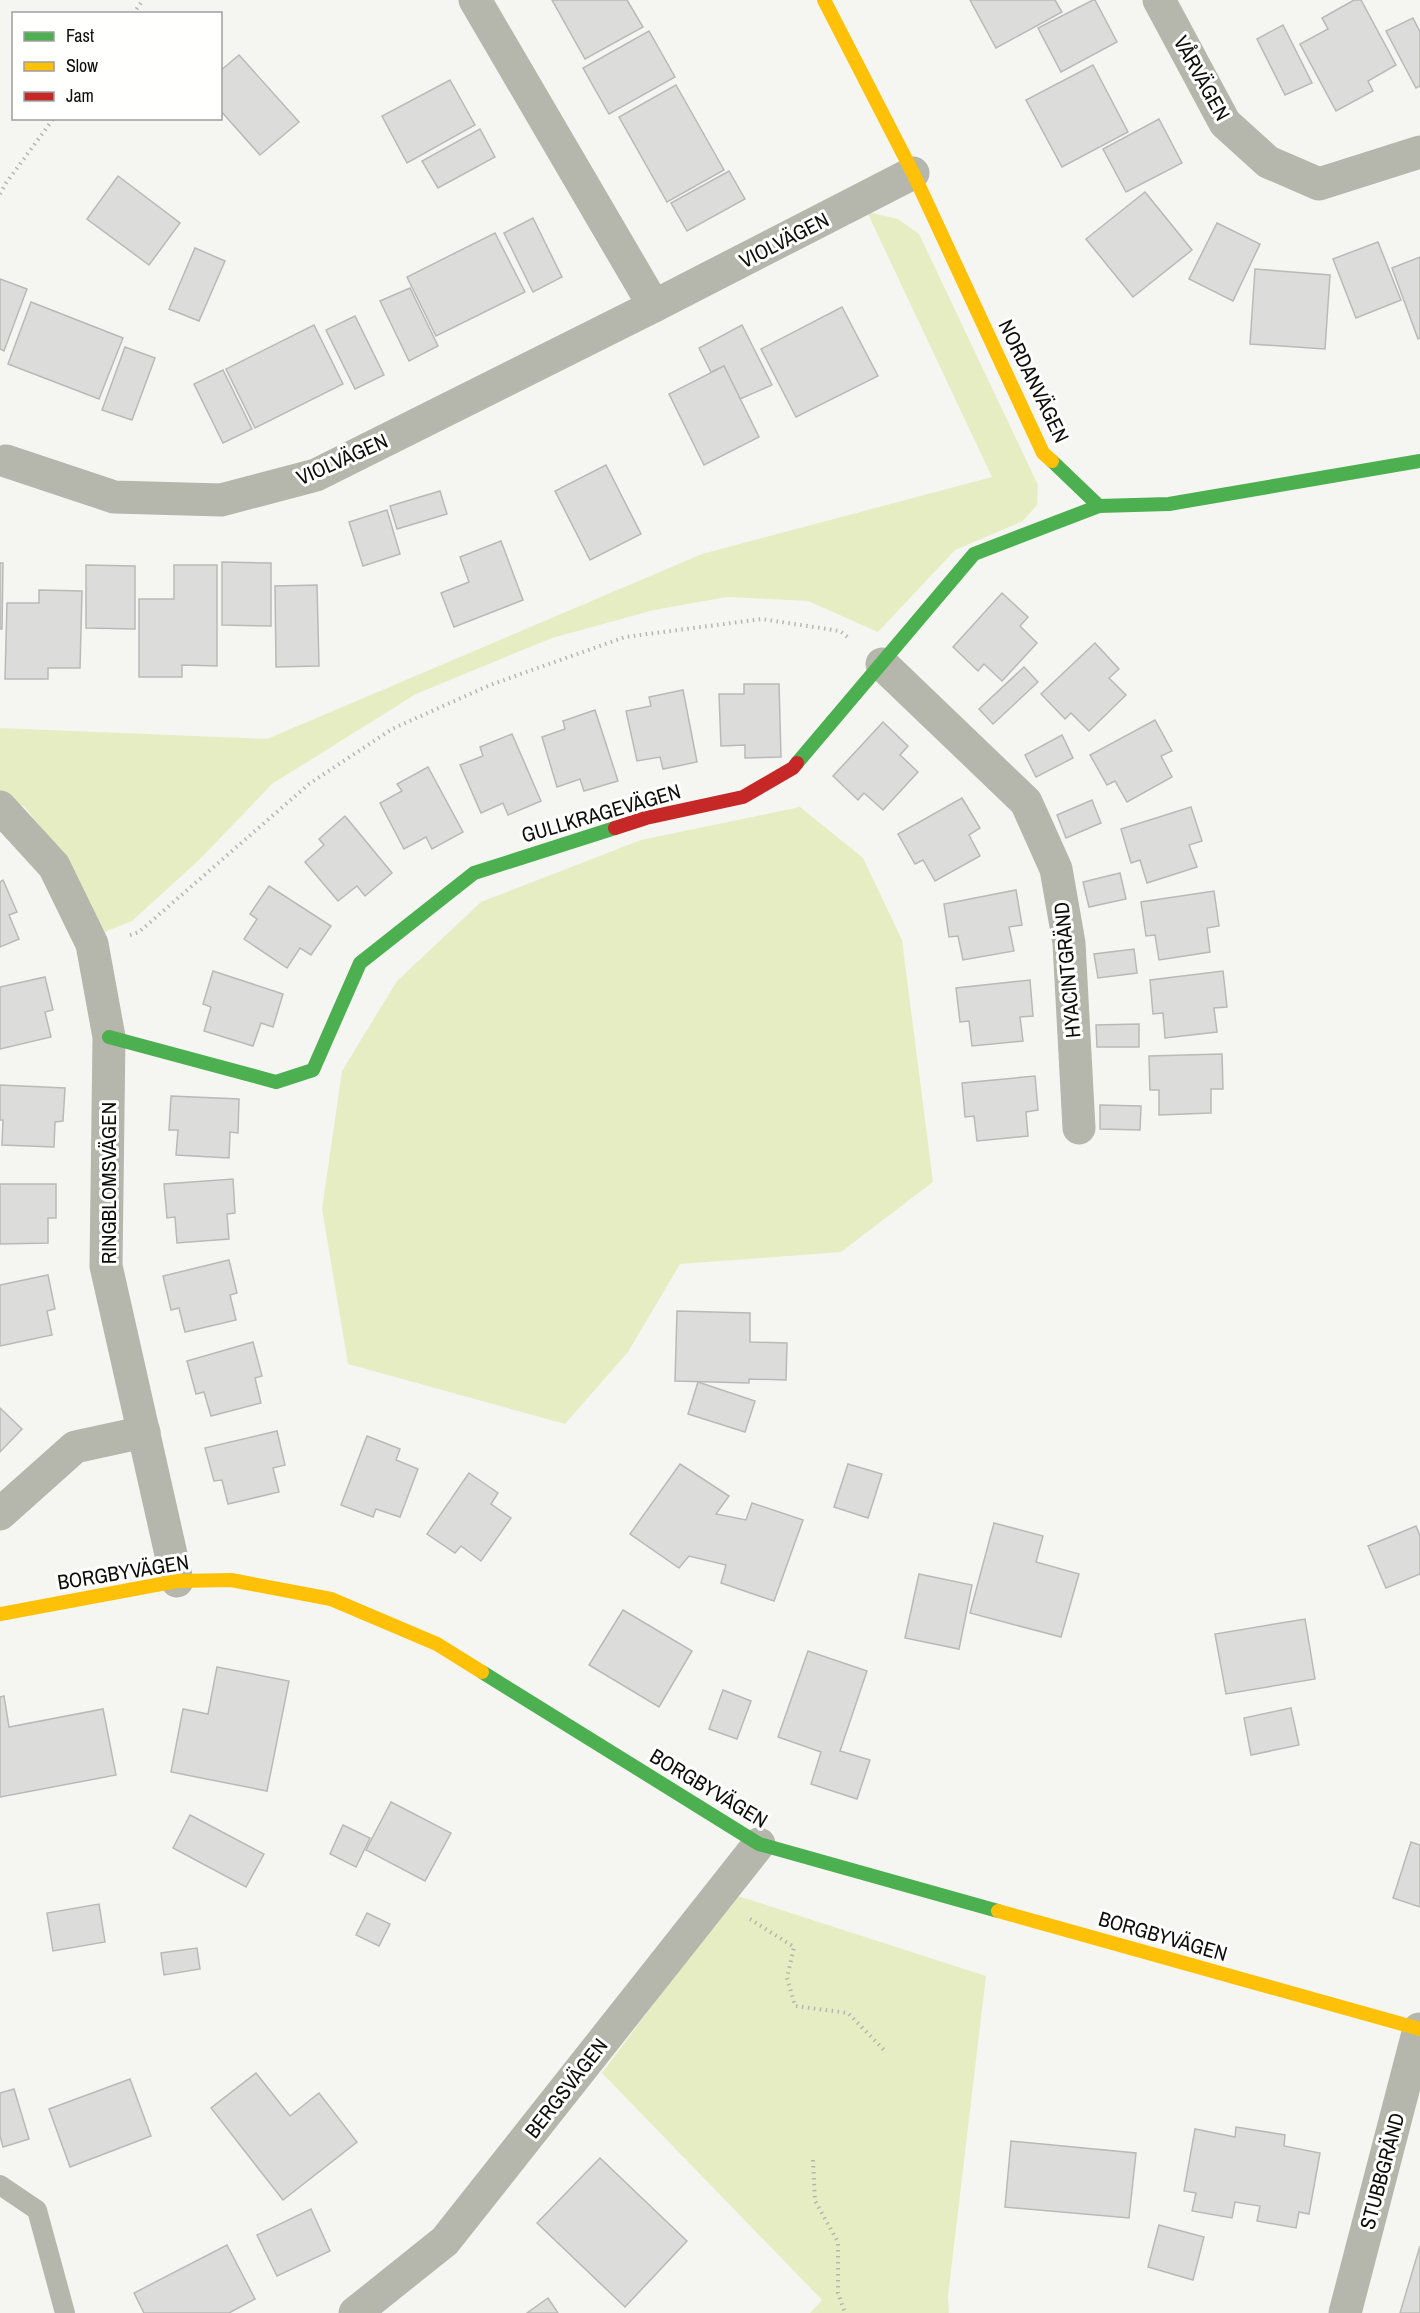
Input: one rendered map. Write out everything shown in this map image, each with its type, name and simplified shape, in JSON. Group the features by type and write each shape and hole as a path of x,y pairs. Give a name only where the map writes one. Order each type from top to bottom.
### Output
{"street":[{"path":"475,0 654,306"},
{"name":"NORDANVÄGEN","path":"824,0 913,174 1043,453 1099,506"},
{"name":"VÅRVÄGEN","path":"1159,0 1225,123 1268,162 1319,184 1420,152"},
{"name":"VIOLVÄGEN","path":"6,461 114,497 221,500 316,475 913,174"},
{"path":"1099,506 1169,504 1420,461"},
{"name":"GULLKRAGEVÄGEN","path":"109,1037 276,1082 313,1070 360,963 474,873 646,818 743,797 793,768 974,554 1099,506"},
{"name":"HYACINTGRÄND","path":"882,664 1026,802 1056,869 1069,943 1079,1128"},
{"name":"RINGBLOMSVÄGEN","path":"0,807 54,867 92,944 109,1037 106,1266 177,1581"},
{"path":"0,1514 75,1447 144,1432"},
{"name":"BORGBYVÄGEN","path":"0,1614 177,1581 231,1580 331,1599 437,1644 759,1844 1419,2029"},
{"name":"BERGSVÄGEN","path":"355,2313 445,2241 759,1844"},
{"name":"STUBBGRÄND","path":"1344,2313 1419,2029"}],"lane":[{"path":"0,2185 37,2210 65,2313"}],"path":[{"path":"0,195 6,183 53,120"},
{"path":"0,177 6,183"},
{"path":"92,944 139,932 309,783 383,735 490,685 625,637 762,619 840,631 882,664"},
{"path":"724,1889 753,1923 794,1947 788,1978 795,2006 848,2013 886,2052"},
{"path":"813,2160 815,2201 838,2242 837,2293 845,2313"}],"green space":[{"path":"867,212 898,219 919,234 1038,485 1037,505 1023,521 955,550 878,632 808,601 727,597 654,610 552,638 416,694 272,784 199,860 132,921 102,933 63,857 25,807 0,794 0,728 267,739 702,554 992,477"},
{"path":"800,807 863,858 902,940 933,1182 841,1252 680,1264 628,1352 565,1424 348,1364 322,1209 342,1071 397,981 481,902 641,840"},
{"path":"735,1895 986,1976 948,2296 949,2313 810,2313 822,2300 602,2073"}],"building":[{"path":"552,0 627,0 643,27 585,59"},
{"path":"970,0 1055,0 1062,12 996,48"},
{"path":"1093,0 1117,42 1061,72 1038,28"},
{"path":"1354,0 1361,0 1396,65 1368,81 1373,91 1336,111 1300,44 1328,29 1322,18"},
{"path":"1413,18 1420,32 1420,86 1416,88 1386,31"},
{"path":"1283,25 1312,83 1285,95 1257,39"},
{"path":"649,31 675,77 609,114 583,68"},
{"path":"239,55 299,122 260,155 222,112 222,69"},
{"path":"1093,65 1128,132 1062,167 1026,100"},
{"path":"450,80 475,125 407,163 382,116"},
{"path":"676,85 724,170 667,202 619,117"},
{"path":"1159,119 1182,163 1126,192 1103,149"},
{"path":"480,129 495,157 438,188 422,161"},
{"path":"729,171 745,199 687,231 671,203"},
{"path":"118,176 180,223 149,265 87,219"},
{"path":"1145,192 1192,250 1133,297 1086,239"},
{"path":"533,218 562,277 533,292 504,233"},
{"path":"1217,223 1260,244 1233,301 1189,279"},
{"path":"495,233 525,292 436,336 407,277"},
{"path":"1378,242 1401,300 1356,318 1333,259"},
{"path":"195,248 225,261 199,321 169,309"},
{"path":"1420,257 1420,338 1418,339 1392,268"},
{"path":"1255,269 1330,275 1325,349 1250,344"},
{"path":"0,279 27,289 4,351 0,349"},
{"path":"410,288 438,346 409,361 380,301"},
{"path":"31,302 123,338 99,399 8,364"},
{"path":"842,307 878,376 796,417 761,349"},
{"path":"355,316 384,375 355,389 326,330"},
{"path":"314,325 343,384 255,428 226,369"},
{"path":"742,325 772,385 740,399 724,366 711,372 699,348"},
{"path":"125,347 155,358 132,420 102,410"},
{"path":"724,366 759,437 704,465 669,394"},
{"path":"223,370 252,429 223,443 194,384"},
{"path":"606,465 641,534 590,560 555,491"},
{"path":"440,491 447,514 397,529 390,506"},
{"path":"387,510 400,554 363,566 349,522"},
{"path":"501,541 523,600 454,627 441,593 469,582 460,557"},
{"path":"222,562 271,563 271,626 222,625"},
{"path":"0,563 3,563 2,629 0,629"},
{"path":"86,565 135,566 135,629 86,628"},
{"path":"174,565 217,565 217,666 182,665 182,677 139,677 139,599 174,599"},
{"path":"317,585 319,666 276,667 275,586"},
{"path":"39,590 82,591 80,668 48,668 48,679 5,679 7,603 39,603"},
{"path":"1002,593 1028,617 1020,626 1037,643 1002,681 984,664 978,671 953,647"},
{"path":"1095,643 1119,669 1109,678 1126,695 1089,731 1071,713 1065,719 1041,694"},
{"path":"1024,667 1038,682 993,724 979,709"},
{"path":"744,684 779,684 781,757 745,758 745,745 721,746 719,694 744,694"},
{"path":"683,690 697,762 663,769 660,757 637,761 626,711 651,706 649,697"},
{"path":"595,710 618,781 584,791 580,779 557,787 542,737 565,729 563,721"},
{"path":"1155,720 1172,751 1161,756 1172,777 1127,802 1115,781 1107,785 1090,755"},
{"path":"883,722 908,746 900,755 918,772 883,810 864,793 858,800 833,776"},
{"path":"512,734 541,801 508,815 503,803 481,813 460,765 483,756 480,747"},
{"path":"1062,735 1073,758 1036,777 1025,755"},
{"path":"428,767 463,832 432,849 426,837 404,849 380,803 402,791 397,784"},
{"path":"962,798 980,828 969,835 980,856 935,881 923,860 915,864 898,834"},
{"path":"1092,800 1101,823 1066,838 1057,815"},
{"path":"1191,807 1202,841 1189,845 1197,867 1147,883 1140,860 1131,863 1121,829"},
{"path":"345,816 392,873 365,896 357,886 338,901 305,862 324,845 319,839"},
{"path":"1120,873 1126,899 1089,907 1083,882"},
{"path":"3,880 17,912 9,915 19,939 0,947 0,882"},
{"path":"269,886 331,926 311,955 300,948 287,968 244,939 257,919 250,914"},
{"path":"1016,890 1022,925 1009,927 1014,951 963,960 958,936 949,937 944,904"},
{"path":"1214,891 1219,926 1207,928 1210,952 1159,960 1155,935 1146,936 1141,902"},
{"path":"1134,949 1137,973 1098,978 1094,954"},
{"path":"213,971 283,994 273,1027 261,1023 253,1046 204,1031 211,1007 203,1004"},
{"path":"1223,971 1227,1007 1214,1008 1217,1032 1165,1038 1163,1013 1153,1014 1150,980"},
{"path":"45,977 53,1010 45,1012 51,1037 0,1049 0,987"},
{"path":"1030,980 1033,1016 1020,1017 1023,1041 972,1046 969,1021 960,1022 956,988"},
{"path":"1139,1024 1139,1047 1097,1047 1096,1025"},
{"path":"1222,1054 1223,1089 1211,1089 1211,1113 1159,1115 1159,1090 1150,1090 1149,1056"},
{"path":"1035,1076 1038,1110 1026,1112 1028,1136 977,1141 974,1116 965,1117 962,1083"},
{"path":"0,1085 65,1088 63,1121 55,1122 54,1147 2,1145 3,1120 0,1120"},
{"path":"171,1096 239,1099 238,1133 230,1132 229,1158 176,1155 178,1130 169,1130"},
{"path":"1100,1105 1141,1106 1140,1130 1100,1129"},
{"path":"233,1179 235,1213 227,1214 229,1239 177,1243 175,1217 167,1218 164,1184"},
{"path":"0,1184 56,1184 56,1218 48,1218 48,1243 0,1244"},
{"path":"229,1260 237,1293 230,1295 236,1320 185,1332 179,1308 171,1310 163,1276"},
{"path":"48,1275 55,1309 47,1311 52,1335 0,1346 0,1285"},
{"path":"677,1311 750,1313 750,1342 787,1343 786,1380 749,1379 749,1383 675,1381"},
{"path":"253,1342 262,1376 255,1378 261,1403 211,1416 204,1392 196,1394 187,1361"},
{"path":"698,1382 755,1401 745,1432 688,1414"},
{"path":"0,1408 22,1429 0,1452"},
{"path":"277,1431 285,1465 273,1468 279,1492 228,1504 222,1480 214,1481 205,1448"},
{"path":"367,1436 400,1449 396,1460 418,1469 400,1517 376,1509 373,1517 341,1505"},
{"path":"680,1464 729,1496 716,1514 746,1520 752,1503 803,1520 774,1601 721,1583 726,1565 689,1556 679,1568 630,1534"},
{"path":"848,1464 882,1474 868,1518 834,1507"},
{"path":"469,1473 498,1493 491,1504 511,1518 481,1561 461,1546 455,1553 427,1534"},
{"path":"994,1523 1043,1536 1036,1562 1079,1574 1061,1637 970,1613"},
{"path":"1416,1526 1420,1536 1420,1574 1386,1588 1368,1546"},
{"path":"919,1574 972,1585 959,1649 905,1638"},
{"path":"623,1610 692,1651 659,1707 589,1665"},
{"path":"1305,1619 1315,1679 1226,1694 1215,1634"},
{"path":"808,1651 867,1671 840,1751 870,1760 857,1799 811,1784 821,1752 778,1737"},
{"path":"217,1667 289,1681 267,1791 171,1772 183,1709 208,1714"},
{"path":"723,1690 751,1701 737,1739 709,1729"},
{"path":"4,1696 9,1727 103,1709 116,1775 0,1797 0,1697"},
{"path":"1291,1708 1299,1745 1251,1755 1244,1718"},
{"path":"391,1802 451,1833 425,1881 366,1850"},
{"path":"190,1815 264,1854 246,1887 173,1848"},
{"path":"343,1825 370,1838 356,1867 330,1854"},
{"path":"1411,1842 1420,1845 1420,1907 1393,1898"},
{"path":"99,1904 105,1942 53,1951 47,1913"},
{"path":"367,1913 390,1924 379,1946 356,1935"},
{"path":"197,1948 200,1969 164,1975 161,1953"},
{"path":"256,2073 290,2116 319,2093 357,2142 283,2200 211,2108"},
{"path":"130,2079 151,2136 70,2167 49,2109"},
{"path":"14,2089 29,2139 3,2147 0,2136 0,2093"},
{"path":"1236,2127 1285,2135 1284,2146 1320,2153 1309,2214 1299,2212 1296,2228 1257,2221 1260,2206 1235,2202 1232,2218 1192,2211 1196,2193 1184,2191 1195,2129 1235,2137"},
{"path":"1011,2141 1136,2153 1129,2218 1005,2207"},
{"path":"600,2158 687,2241 625,2307 537,2223"},
{"path":"311,2209 330,2251 277,2276 257,2235"},
{"path":"1159,2225 1204,2237 1193,2280 1148,2267"},
{"path":"227,2245 255,2299 229,2313 144,2313 134,2293"},
{"path":"1420,2246 1420,2313 1400,2313"},
{"path":"548,2298 558,2313 527,2313"}],"traffic: fast":[{"path":"1052,461 1099,506 1169,504 1420,461"},
{"path":"797,763 974,554 1099,506"},
{"path":"109,1037 276,1082 313,1070 360,963 474,873 615,828"},
{"path":"482,1672 759,1844 998,1911"}],"traffic: slow":[{"path":"824,0 913,173 1043,453 1052,461"},
{"path":"0,1614 177,1581 231,1580 331,1599 437,1644 482,1672"},
{"path":"998,1911 1420,2029"}],"traffic: jam":[{"path":"615,828 646,818 743,797 793,768 797,763"}]}
